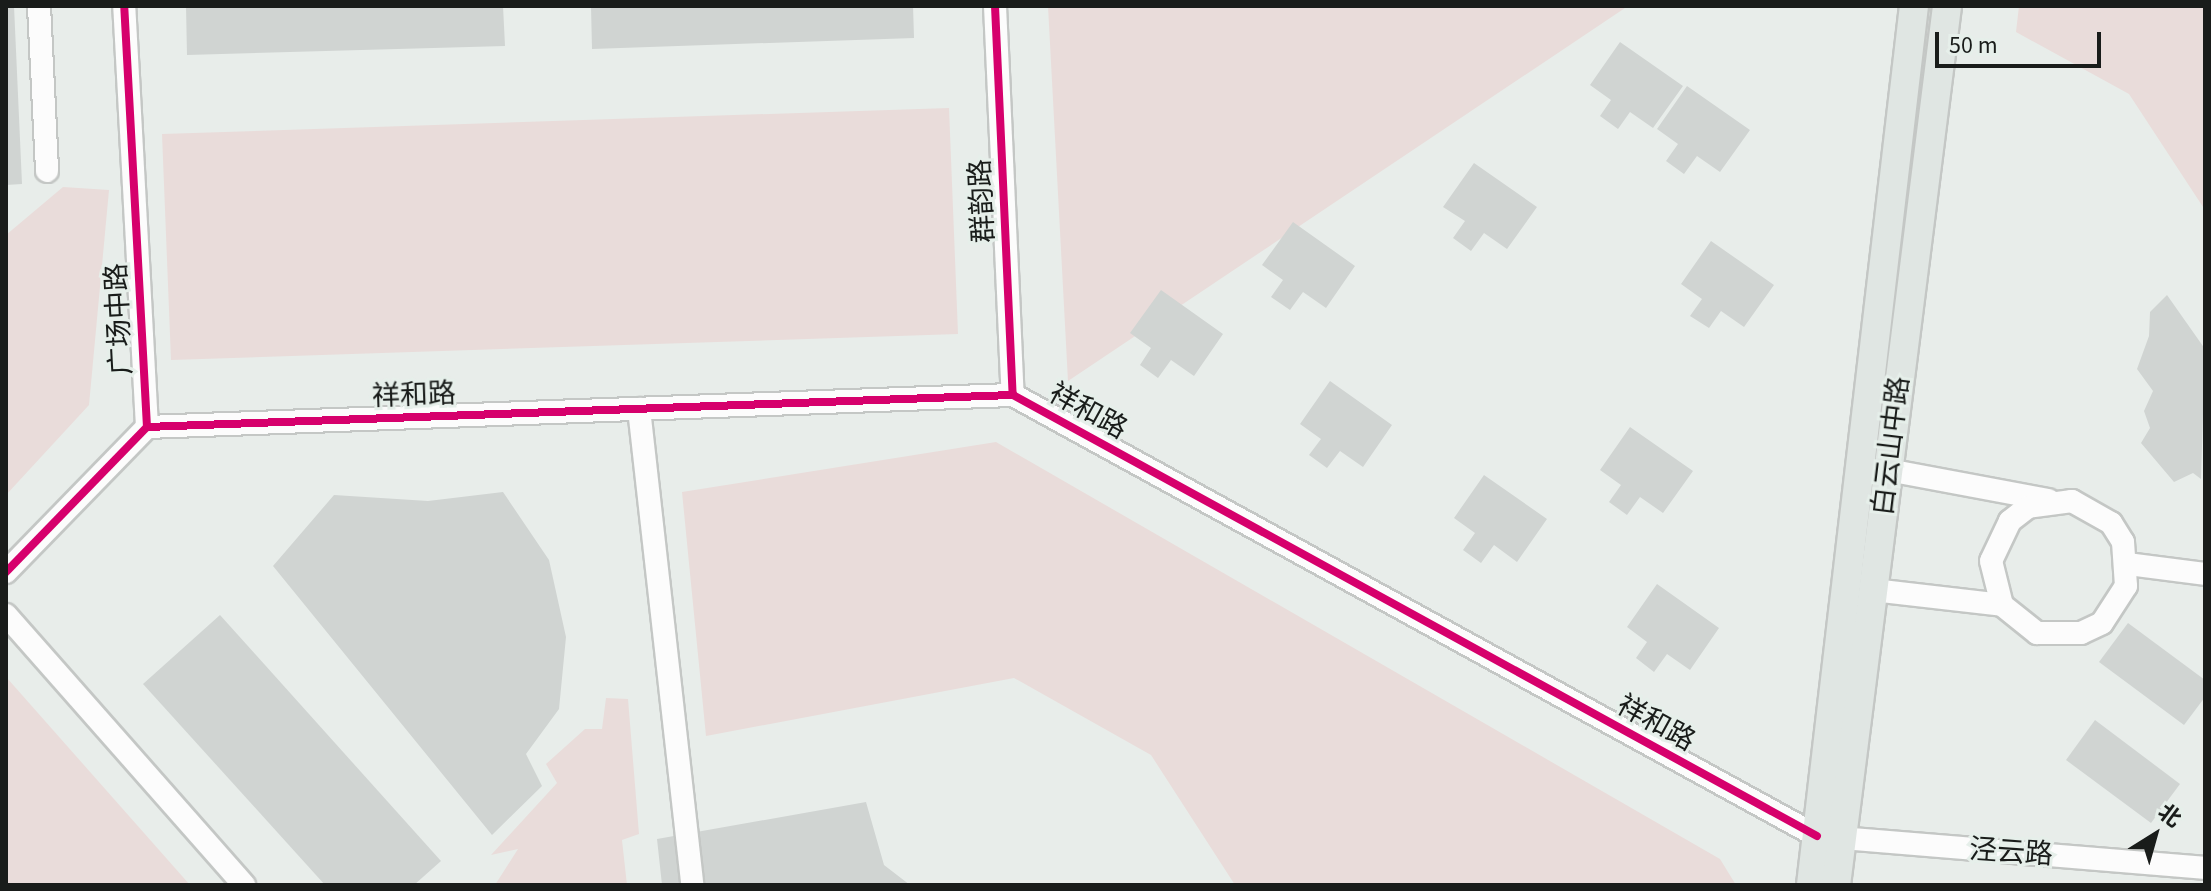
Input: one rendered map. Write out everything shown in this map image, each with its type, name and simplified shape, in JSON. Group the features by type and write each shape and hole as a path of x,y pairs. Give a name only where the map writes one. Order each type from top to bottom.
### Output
{"main road":[{"name":"白云山中路","path":"1836,885 1829,838 1914,6"},
{"name":"白云山中路","path":"1811,885 1829,838 1873,590 1947,6"}],"street":[{"path":"39,6 47,171"},
{"name":"广场中路","path":"124,6 147,427"},
{"name":"群韵路","path":"995,6 1013,395"},
{"name":"祥和路","path":"147,427 1013,395 1829,838"},
{"path":"639,409 692,885"},
{"path":"6,572 147,427"},
{"path":"1888,470 2083,504 2111,523 2128,564 2117,606 2081,633 2037,633 2002,605 1993,584 1997,539 2010,521 2049,500"},
{"path":"2128,564 2205,574"},
{"path":"1873,590 2002,605"},
{"path":"6,615 244,885"},
{"name":"泾云路","path":"1829,838 2205,868"}],"shaded area":[{"path":"1048,6 1628,6 1068,381"},
{"path":"2019,6 2205,6 2205,210 2129,94 2016,32"},
{"path":"949,108 958,334 171,360 162,134"},
{"path":"63,187 109,190 89,405 6,495 6,235"},
{"path":"996,442 1720,859 1736,885 1235,885 1151,755 1014,678 706,736 682,492"},
{"path":"7,678 190,885 6,885"},
{"path":"606,698 628,699 639,834 622,840 627,885 495,885 518,849 491,855 557,783 546,764 585,729 602,729"}],"building":[{"path":"6,6 14,6 22,184 6,185"},
{"path":"186,6 503,6 505,46 187,55"},
{"path":"591,6 913,6 914,38 592,49"},
{"path":"1620,42 1683,86 1653,128 1630,112 1618,129 1600,116 1611,100 1590,85"},
{"path":"1687,86 1750,130 1720,172 1697,156 1684,174 1666,161 1678,144 1657,129"},
{"path":"1474,163 1537,207 1507,249 1484,233 1471,251 1453,238 1465,221 1443,207"},
{"path":"1293,222 1355,266 1326,308 1303,292 1290,310 1271,297 1283,280 1262,265"},
{"path":"1711,241 1774,285 1744,327 1721,311 1709,328 1690,316 1702,299 1681,284"},
{"path":"1161,290 1223,334 1194,376 1171,360 1158,378 1140,365 1151,348 1130,333"},
{"path":"2167,295 2205,349 2201,479 2193,473 2174,482 2141,443 2150,428 2144,411 2153,391 2137,369 2149,336 2150,312"},
{"path":"1330,381 1392,425 1363,467 1340,451 1327,468 1309,455 1321,439 1300,424"},
{"path":"1630,427 1693,471 1663,513 1640,497 1627,515 1609,502 1621,485 1600,470"},
{"path":"1484,475 1547,519 1517,562 1494,545 1481,563 1463,550 1475,533 1454,518"},
{"path":"503,492 549,560 566,637 559,709 526,754 542,786 492,835 273,566 334,495 428,501"},
{"path":"1657,584 1719,628 1690,670 1667,654 1654,672 1636,658 1647,642 1627,627"},
{"path":"220,615 441,861 414,885 325,885 143,684"},
{"path":"2128,623 2205,680 2205,697 2184,725 2099,662"},
{"path":"2095,720 2180,784 2151,823 2066,760"},
{"path":"866,802 884,865 910,885 662,885 657,839"}],"cycle path":[{"path":"6,572 147,427 124,6"},
{"path":"995,6 1013,395"},
{"path":"147,427 1013,395 1817,836"}]}
